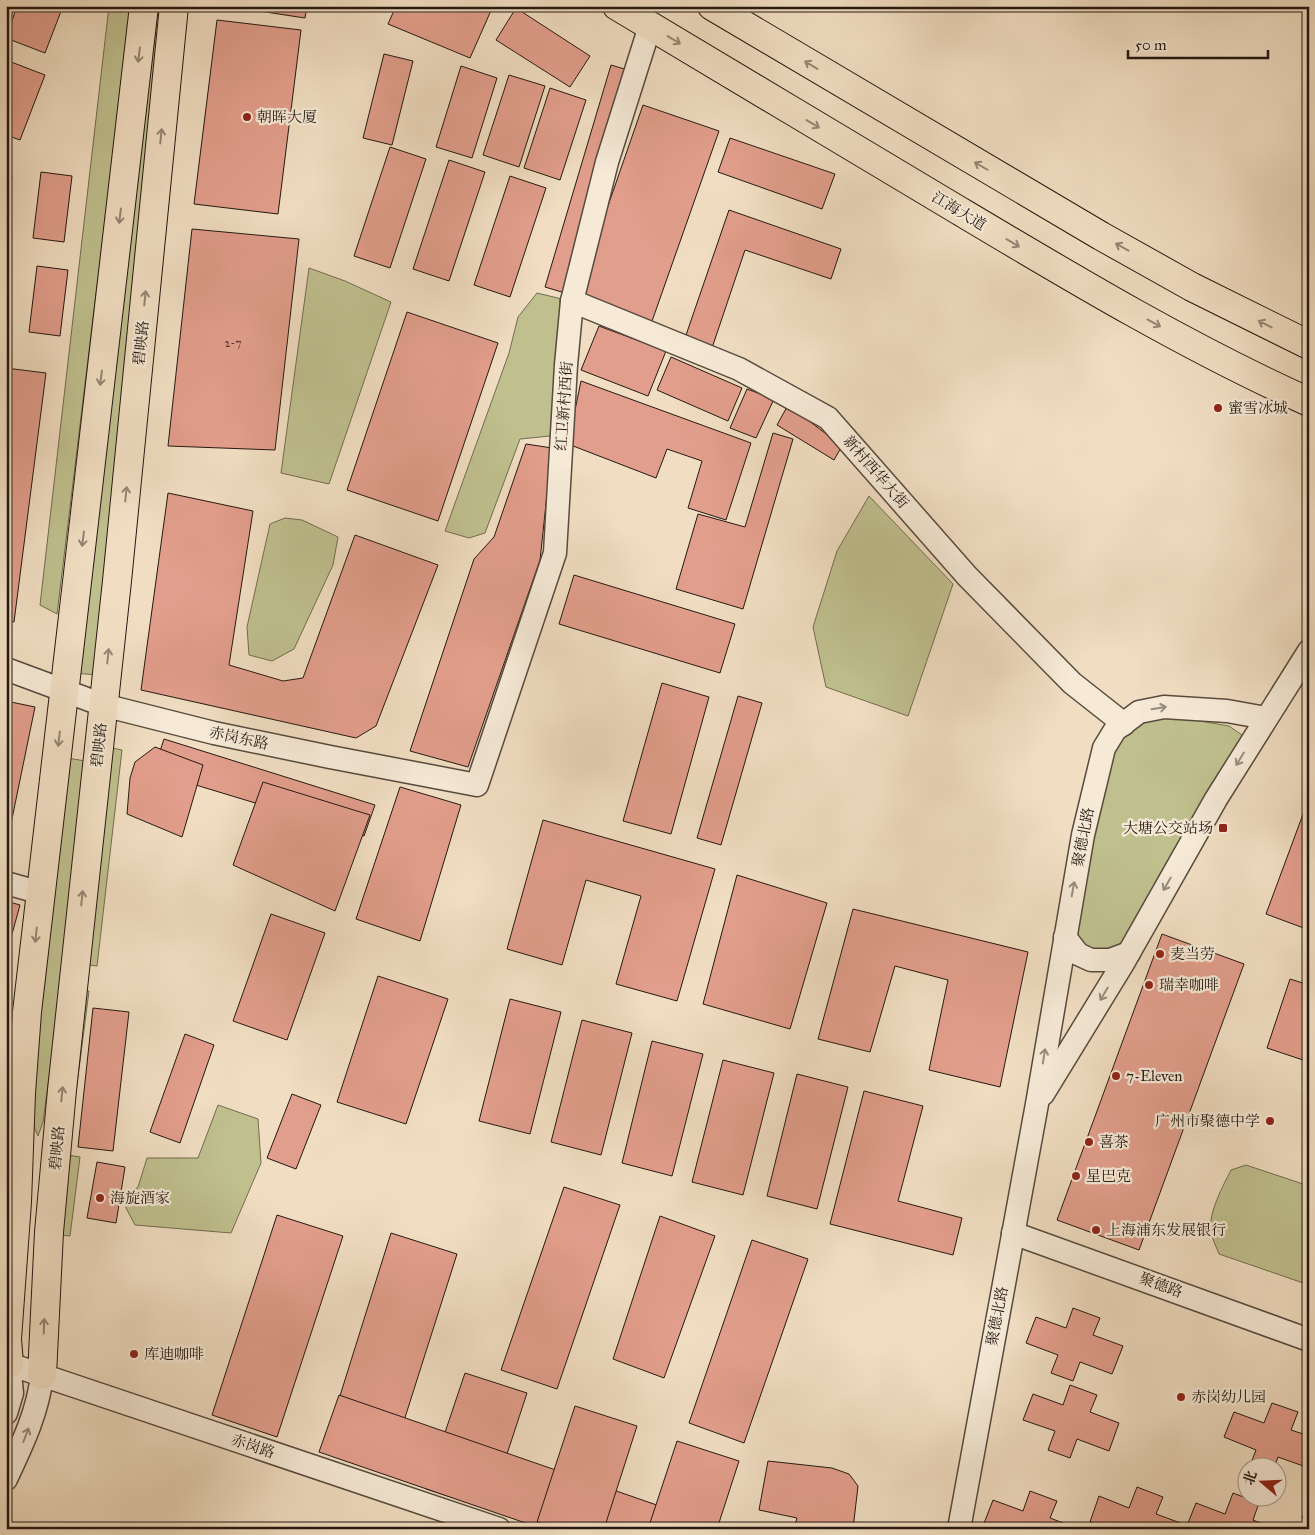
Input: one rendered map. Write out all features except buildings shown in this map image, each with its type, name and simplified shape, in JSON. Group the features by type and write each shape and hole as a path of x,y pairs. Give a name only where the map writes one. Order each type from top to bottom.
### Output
{"main road":[{"path":"8,1364 7,1339 16,1217 21,1093 28,1012 144,6"},
{"name":"碧映路","path":"42,1375 49,1232 74,971 174,6"},
{"name":"江海大道","path":"617,6 1036,257 1263,381 1309,402"},
{"path":"712,6 1101,236 1192,287 1309,345"}],"street":[{"name":"红卫新村西街","path":"477,785 555,553 566,365 572,301 608,162 650,26"},
{"name":"新村西华大街","path":"572,301 740,369 828,418 968,576 1072,683 1124,724"},
{"name":"聚德北路","path":"1037,1104 1129,952 1216,799 1309,651"},
{"name":"赤岗东路","path":"6,669 103,704 214,733 477,785"},
{"name":"聚德北路","path":"959,1529 1037,1104 1083,836 1104,748 1115,730 1139,712 1164,707 1226,711 1266,718"},
{"path":"6,883 41,893"},
{"path":"1065,937 1078,954 1091,960 1110,960 1129,952"},
{"path":"6,1246 16,1217"},
{"name":"聚德路","path":"1013,1232 1309,1340"},
{"path":"6,1413 12,1393 8,1364"},
{"name":"赤岗路","path":"8,1364 499,1529"},
{"name":"碧映路","path":"6,1479 32,1419 40,1393 42,1375"}],"green space":[{"path":"109,6 131,6 57,614 40,605"},
{"path":"149,6 171,6 98,675 73,673"},
{"path":"309,268 345,281 391,302 329,484 281,473"},
{"path":"537,293 562,299 567,326 550,436 520,439 485,533 469,538 445,531 509,353 518,317"},
{"path":"869,496 953,584 908,716 826,687 813,627 837,551"},
{"path":"285,518 302,520 338,537 333,565 294,649 272,661 249,655 247,627 270,524"},
{"path":"1160,714 1229,726 1245,737 1123,948 1087,951 1079,941 1076,930 1103,771 1129,727"},
{"path":"103,746 122,750 97,966 81,964"},
{"path":"62,757 91,762 43,1122 38,1136 27,1111"},
{"path":"81,990 89,991 68,1155 80,1157 70,1236 50,1234"},
{"path":"218,1105 258,1119 261,1163 231,1233 135,1225 126,1208 126,1197 138,1187 147,1158 198,1158"},
{"path":"1246,1165 1309,1186 1309,1285 1219,1254 1211,1231 1214,1208 1231,1170"}],"place":[{"name":"朝晖大厦","path":"247,117"},
{"name":"蜜雪冰城","path":"1218,408"},
{"name":"大塘公交站场","path":"1223,828"},
{"name":"麦当劳","path":"1160,954"},
{"name":"瑞幸咖啡","path":"1149,985"},
{"name":"7-Eleven","path":"1116,1076"},
{"name":"广州市聚德中学","path":"1270,1121"},
{"name":"喜茶","path":"1089,1142"},
{"name":"星巴克","path":"1076,1176"},
{"name":"海旋酒家","path":"100,1198"},
{"name":"上海浦东发展银行","path":"1096,1230"},
{"name":"库迪咖啡","path":"134,1354"},
{"name":"赤岗幼儿园","path":"1181,1397"}]}
